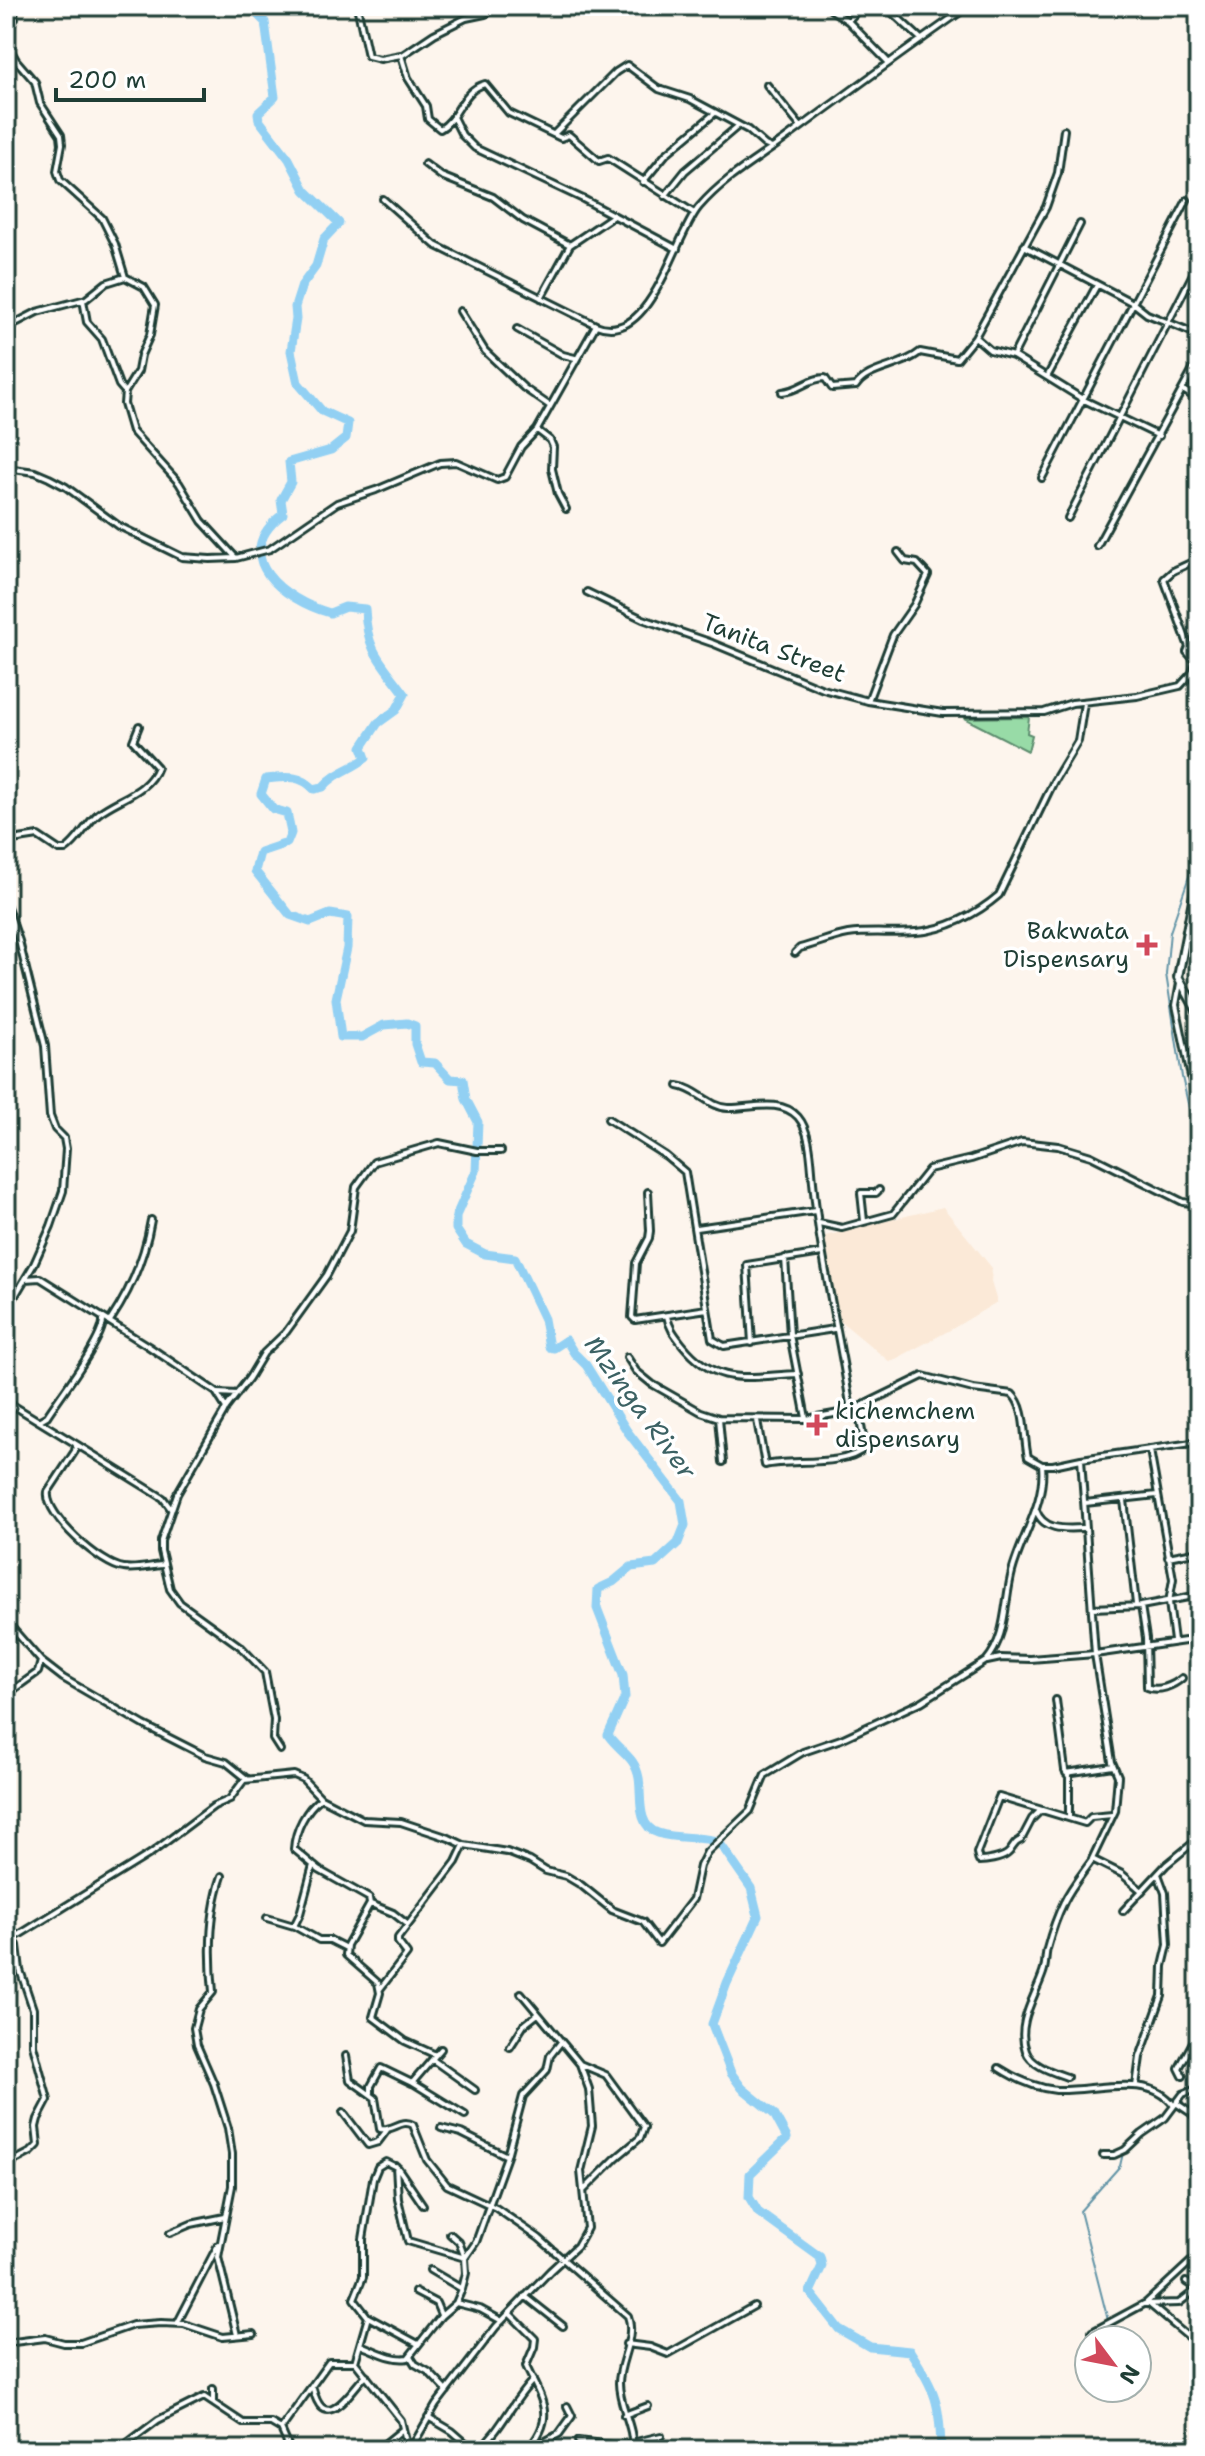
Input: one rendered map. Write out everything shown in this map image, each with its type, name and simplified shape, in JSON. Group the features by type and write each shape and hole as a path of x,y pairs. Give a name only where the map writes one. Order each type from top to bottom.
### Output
{"street":[{"path":"6,35 15,18 10,6"},
{"path":"357,6 368,56 380,59 401,56 434,34 466,18 501,6"},
{"path":"826,6 848,21 889,63"},
{"path":"848,21 861,6"},
{"path":"885,6 921,39"},
{"path":"383,199 435,245 604,329 619,326 631,319 656,291 694,213 712,192 747,163 969,6"},
{"path":"6,42 16,60 35,82 40,103 61,135 57,171 60,180 102,218 115,244 125,277"},
{"path":"401,56 408,78 426,106 429,121 442,129 471,91 485,84 509,113 561,138 569,135 599,161 608,158 694,213"},
{"path":"555,133 616,72 627,65 659,89 690,99 739,125 772,148"},
{"path":"767,85 801,127"},
{"path":"643,182 666,154 715,113"},
{"path":"453,117 462,135 475,148 677,249"},
{"path":"665,196 685,171 739,125"},
{"path":"782,392 807,386 811,379 816,378 825,378 832,388 856,386 864,376 901,365 920,352 957,359 975,337 1046,207 1058,173 1064,130"},
{"path":"425,164 441,176 493,197 523,220 570,245"},
{"path":"1042,478 1187,200"},
{"path":"541,298 570,245 613,216"},
{"path":"1013,356 1080,224"},
{"path":"1023,246 1061,263 1147,314 1199,335"},
{"path":"1068,518 1199,262"},
{"path":"6,328 37,312 83,300 106,283 125,277 144,287 156,310 138,371 125,392 124,404 132,431 179,483 202,521 236,558"},
{"path":"1047,377 1097,285"},
{"path":"83,300 87,322 107,348 119,385 125,392"},
{"path":"460,311 485,351 524,388 550,406"},
{"path":"6,468 35,472 49,478 119,526 182,557 236,558 266,551 337,503 440,463 456,462 497,480 505,477 521,447 537,430 596,325"},
{"path":"6,336 13,326"},
{"path":"517,329 563,355 575,358"},
{"path":"975,337 990,350 1013,356 1084,400 1159,436"},
{"path":"1097,546 1199,359"},
{"path":"1183,390 1199,400"},
{"path":"537,430 550,440 553,447 552,469 558,494 566,509"},
{"path":"868,701 893,635 914,605 928,575 917,563 905,561 898,552"},
{"name":"Tanita Street","path":"587,592 643,619 712,643 823,689 868,701 963,714 1044,712 1072,703 1165,691 1180,686 1198,665 1187,655 1189,647 1164,579 1173,571 1199,559"},
{"path":"1189,647 1198,644 1199,632"},
{"path":"795,953 800,948 847,934 935,929 955,923 990,903 1003,888 1054,781 1078,741 1084,703"},
{"path":"6,841 38,836 59,850 65,850 99,814 137,791 153,777 157,767 133,741 139,726"},
{"path":"1199,869 1179,967 1176,1005 1199,1115"},
{"path":"6,904 19,941 45,1046 50,1116 55,1129 64,1138 66,1149 63,1191 33,1266 6,1311"},
{"path":"1180,983 1197,1006 1199,1014"},
{"path":"678,1086 689,1088 724,1108 762,1105 788,1110 804,1127 815,1211 851,1411"},
{"path":"608,1119 682,1168 687,1176 712,1339 724,1346 835,1329"},
{"path":"819,1223 842,1228 893,1214 933,1167 971,1159 1022,1142 1058,1146 1091,1156 1183,1202 1199,1204"},
{"path":"280,1750 273,1739 274,1720 265,1672 241,1647 180,1603 170,1589 163,1565 161,1541 171,1509 226,1408 264,1353 286,1332 327,1275 350,1231 356,1187 374,1162 439,1143 477,1151 501,1151"},
{"path":"864,1221 861,1193 876,1193 879,1190"},
{"path":"648,1192 650,1231 634,1269 632,1317 635,1320 707,1309"},
{"path":"696,1228 815,1211"},
{"path":"40,1420 47,1416 103,1327 112,1322 138,1269 151,1220"},
{"path":"752,1343 746,1268 751,1264 822,1253"},
{"path":"785,1258 790,1335 806,1419"},
{"path":"33,1266 40,1278 216,1392 238,1394"},
{"path":"25,1279 40,1278"},
{"path":"667,1316 669,1326 692,1355 716,1373 732,1376 798,1374"},
{"path":"103,1318 103,1327"},
{"path":"627,1357 636,1371 652,1384 701,1412 719,1418 806,1419 851,1411 923,1376 973,1389 1012,1394 1017,1398 1022,1412 1028,1457 1042,1465 1197,1443 1199,1458"},
{"path":"216,1392 226,1408"},
{"path":"6,1401 156,1493 171,1509"},
{"path":"757,1420 765,1465 839,1458 862,1452 865,1448 858,1409"},
{"path":"719,1418 723,1462"},
{"path":"76,1444 75,1451 48,1492 51,1508 88,1549 120,1567 163,1565"},
{"path":"1150,1450 1173,1579 1169,1602 1174,1642"},
{"path":"1067,2077 1030,2059 1025,2050 1024,2024 1042,1977 1046,1950 1063,1904 1092,1859 1114,1815 1118,1776 1113,1766 1095,1654 1081,1459"},
{"path":"6,1621 41,1661 72,1684 205,1756 226,1762 247,1779 294,1775 303,1779 321,1798 364,1820 401,1822 464,1845 507,1852 530,1861 546,1871 566,1876 612,1910 643,1922 659,1943 693,1899 700,1866 707,1852 750,1811 765,1775 803,1752 841,1739 921,1702 986,1661 995,1649 1011,1576 1036,1508 1042,1465"},
{"path":"1085,1503 1157,1495"},
{"path":"1124,1500 1145,1645 1147,1687 1160,1689 1174,1685 1182,1678"},
{"path":"1036,1508 1039,1518 1049,1526 1084,1528"},
{"path":"1168,1557 1199,1551"},
{"path":"1092,1608 1139,1606 1199,1595"},
{"path":"986,1661 1095,1654 1199,1639"},
{"path":"6,1695 38,1672 41,1661"},
{"path":"1056,1700 1070,1803 1069,1818"},
{"path":"1066,1773 1113,1766"},
{"path":"6,1943 150,1854 214,1806 226,1803 247,1779"},
{"path":"1041,1810 1032,1819 1021,1840 1014,1843 1007,1854 979,1861 977,1853 999,1797 1085,1823 1091,1817 1114,1815"},
{"path":"321,1798 309,1809 294,1842 296,1852 369,1898 370,1904 346,1949 348,1958 378,1983 380,1989"},
{"path":"1123,1911 1158,1874 1199,1838"},
{"path":"464,1845 456,1862 407,1924 398,1942 407,1954 380,1989 373,2017 405,2041 434,2057 475,2090"},
{"path":"1092,1859 1122,1874 1142,1891"},
{"path":"294,1926 313,1865"},
{"path":"1136,2086 1140,2057 1162,1996 1163,1966 1168,1945 1164,1919 1165,1893 1158,1874"},
{"path":"222,1876 213,1908 210,1963 213,1992 199,2009 194,2028 197,2045 228,2128 233,2160 219,2264 237,2335"},
{"path":"370,1904 393,1913 407,1924"},
{"path":"267,1918 294,1926 319,1940 330,1940 346,1949"},
{"path":"6,2165 36,2149 39,2143 36,2127 48,2100 33,2045 33,2009 20,1970 17,1945"},
{"path":"409,2450 428,2417 502,2321 577,2246 586,2233 588,2224 581,2171 592,2126 589,2089 580,2064 521,1993"},
{"path":"510,2047 524,2025 538,2014"},
{"path":"1183,2076 1179,2068 1199,2031"},
{"path":"465,2258 476,2242 507,2156 523,2096 547,2070 549,2059 561,2042"},
{"path":"412,2083 441,2049"},
{"path":"346,2056 350,2080 371,2093 377,2102 379,2128 387,2130"},
{"path":"580,2064 606,2075 644,2127 640,2138 583,2191"},
{"path":"371,2093 371,2086 381,2068 465,2115"},
{"path":"999,2068 1022,2081 1056,2090 1136,2086 1165,2097 1191,2113 1199,2123"},
{"path":"1103,2155 1114,2155 1125,2150 1165,2118 1184,2093 1199,2088"},
{"path":"343,2112 368,2145 378,2142 387,2130 403,2122 413,2125 435,2173 453,2190 488,2203 539,2238 625,2312 631,2325 619,2381 620,2399 632,2447"},
{"path":"441,2128 461,2133 507,2156"},
{"path":"418,2344 368,2317 354,2299 363,2277 363,2239 373,2179 382,2164 386,2162 396,2166 423,2205"},
{"path":"396,2166 398,2199 408,2241 465,2258"},
{"path":"170,2233 191,2224 225,2217"},
{"path":"360,2345 402,2360 410,2356 441,2316 456,2303 466,2273 465,2258 459,2242 450,2234"},
{"path":"178,2323 222,2236"},
{"path":"1107,2324 1146,2304 1199,2254"},
{"path":"430,2270 462,2289"},
{"path":"1146,2304 1179,2303 1198,2290 1186,2282"},
{"path":"415,2292 436,2303 441,2316"},
{"path":"525,2296 563,2326"},
{"path":"456,2303 480,2309 502,2321"},
{"path":"1146,2304 1199,2346"},
{"path":"626,2344 650,2347 668,2354 754,2306"},
{"path":"509,2314 535,2339 526,2366 544,2406 545,2425 528,2450"},
{"path":"355,2362 368,2317"},
{"path":"6,2343 45,2338 81,2343 133,2325 178,2323 223,2337 254,2334"},
{"path":"410,2356 447,2391"},
{"path":"281,2429 329,2362 355,2362 404,2428 409,2450"},
{"path":"312,2387 317,2402 325,2409 335,2409 341,2406 366,2375"},
{"path":"428,2417 476,2450 500,2429 517,2397 533,2380"},
{"path":"213,2389 213,2403"},
{"path":"118,2450 158,2420 204,2397 243,2423 271,2423 281,2429 290,2450"},
{"path":"528,2450 564,2430 572,2416 567,2406"},
{"path":"624,2415 648,2406"},
{"path":"377,2450 404,2428"},
{"path":"578,2441 632,2447 661,2436"}],"shaded area":[{"path":"943,1207 992,1268 991,1282 997,1302 890,1362 838,1319 825,1236"}],"green space":[{"path":"1029,717 1027,733 1032,735 1028,751 964,718"}],"waterway":[{"name":"Mzinga River","path":"249,6 265,22 275,97 258,113 259,120 289,159 305,190 339,223 324,239 316,266 302,285 295,307 291,351 298,383 322,411 348,423 346,438 331,450 289,462 291,482 281,500 283,514 267,530 260,546 261,561 268,575 280,587 312,607 330,613 345,607 365,609 372,647 405,694 396,710 378,723 362,747 366,758 323,787 314,789 292,778 266,779 261,794 273,809 287,813 291,833 287,843 260,852 255,871 290,915 310,922 330,914 348,917 347,948 336,999 341,1037 362,1037 384,1025 407,1023 415,1026 415,1044 421,1062 435,1063 450,1079 463,1080 466,1099 478,1122 476,1171 456,1216 456,1229 466,1244 485,1254 515,1258 544,1319 549,1347 554,1348 566,1340 586,1365 627,1431 681,1501 685,1525 678,1543 655,1564 631,1567 613,1582 598,1589 597,1608 623,1675 625,1697 608,1735 631,1759 637,1771 646,1824 665,1835 719,1842 751,1888 758,1916 712,2024 731,2073 742,2088 774,2114 787,2138 750,2174 749,2197 758,2212 820,2257 822,2266 810,2292 839,2329 870,2347 910,2351 935,2398 941,2450"},
{"path":"1199,847 1170,932 1166,974 1182,1077 1199,1152"},
{"path":"1190,2090 1199,2084"},
{"path":"1109,2324 1080,2211 1120,2166 1123,2153"}],"place":[{"name":"Bakwata Dispensary","path":"1147,945"},
{"name":"kichemchem dispensary","path":"817,1425"}]}
